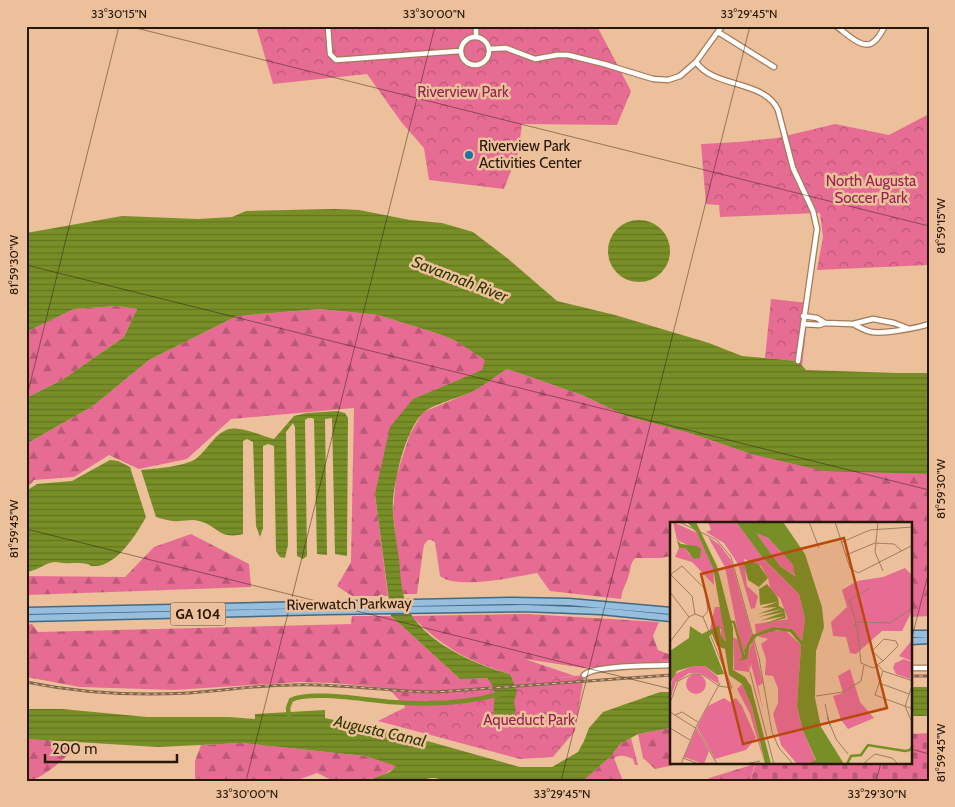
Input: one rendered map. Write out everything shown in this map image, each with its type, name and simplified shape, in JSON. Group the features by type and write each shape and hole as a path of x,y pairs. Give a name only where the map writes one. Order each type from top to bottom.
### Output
{"main road":[{"name":"Riverwatch Parkway","path":"26,611 448,601 569,602 670,611"},
{"name":"Riverwatch Parkway","path":"26,618 524,608 592,611 670,618"},
{"path":"912,634 929,634"},
{"path":"912,640 929,640"}],"street":[{"path":"328,26 330,54 336,60 460,51"},
{"path":"476,26 476,36"},
{"path":"489,49 506,48 527,57 535,58 557,55 568,56 658,80 668,80 680,76 696,62 722,26"},
{"path":"836,26 861,44 866,45 874,42 885,26"},
{"path":"718,32 774,67"},
{"path":"476,36 485,41 489,49 487,58 480,65 476,66 466,63 460,51 461,46 467,39 476,36"},
{"path":"696,62 707,73 769,98 778,110 791,160 813,211 817,229 798,361"},
{"path":"804,316 817,318 825,322 853,324 873,319 894,323 907,328"},
{"path":"803,324 820,325 825,322"},
{"path":"853,324 872,332 894,331 929,324"},
{"path":"923,326 929,328"},
{"path":"584,675 588,671 603,669 670,665"},
{"path":"912,668 929,668"}],"green space":[{"name":"Riverview Park","path":"256,26 597,26 631,91 617,125 522,124 518,153 504,189 429,180 424,148 402,123 367,74 273,84"},
{"name":"North Augusta Soccer Park","path":"929,114 929,265 817,270 823,237 820,213 720,217 719,205 706,204 701,144 777,138 835,124 889,135"},
{"path":"771,299 809,303 802,366 798,361 765,358"},
{"path":"117,306 137,309 124,337 62,380 26,398 26,332 74,309"},
{"path":"320,309 378,315 442,335 456,341 486,360 483,370 413,399 375,494 388,596 352,596 337,586 351,562 354,408 231,419 187,459 139,469 109,455 74,477 34,480 26,489 26,444 93,406 149,360 237,316"},
{"path":"507,369 582,395 626,416 693,434 751,454 884,472 929,474 929,616 912,617 912,522 670,522 670,556 635,558 631,564 621,599 550,591 537,573 487,581 459,582 448,580 440,576 435,542 428,540 424,545 417,594 402,594 393,512 396,477 410,434 423,412 472,392"},
{"path":"191,534 249,564 251,587 26,595 26,576 125,577 154,547"},
{"path":"527,614 659,622 653,636 658,650 670,655 670,661 584,668 525,659 575,676 513,683 510,674 469,659 445,645 412,616"},
{"path":"352,616 391,616 460,679 487,678 493,684 411,713 388,688 300,682 174,690 80,687 26,677 26,625 32,624 38,632 351,624"},
{"name":"Aqueduct Park","path":"584,675 575,731 553,757 520,759 378,721 406,707 414,686 499,683"},
{"path":"670,728 670,764 679,764 655,769 643,758 638,734"},
{"path":"929,733 929,781 750,781 756,764 912,764 912,734"},
{"path":"631,738 638,765 635,765 633,759 626,756 614,758 623,781 583,781 611,756 620,744"},
{"path":"26,739 48,740 74,750 45,774 26,781"},
{"path":"242,743 365,756 397,766 384,774 368,780 351,782 333,780 317,773 295,781 198,781 195,778 195,761 201,745"},
{"path":"755,764 750,781 706,781 709,778"}],"water":[{"name":"Savannah River","path":"359,210 410,220 442,223 473,232 557,301 615,315 709,343 742,356 798,361 806,370 929,373 929,474 824,471 751,454 693,434 626,416 582,395 507,369 472,392 427,410 416,421 410,432 394,490 393,519 404,596 413,617 432,637 470,660 510,674 517,691 514,702 516,711 513,715 512,724 500,722 499,717 494,714 495,696 491,683 487,678 460,679 391,616 375,494 390,427 413,399 482,370 485,360 456,341 378,315 320,309 237,316 149,360 93,406 26,444 26,398 62,380 124,337 137,309 117,306 74,309 26,332 26,233 122,216 198,219 232,217 246,211"},
{"path":"639,220 651,223 661,229 667,239 670,251 667,263 661,273 651,279 639,282 627,279 617,273 611,263 608,251 611,239 617,229 627,223"},
{"path":"337,411 345,413 348,418 347,556 335,554 332,418 325,419 327,555 317,554 314,419 312,418 305,420 307,556 303,559 297,556 295,427 293,423 286,432 288,545 285,558 280,557 276,551 274,446 268,444 263,446 263,528 260,537 256,526 253,442 247,439 243,441 243,534 223,534 206,523 196,520 173,521 156,517 141,470 176,466 194,460 199,457 219,434 229,429 246,430 274,439 294,416"},
{"path":"110,460 118,461 130,467 146,517 131,541 117,556 102,565 92,566 84,563 55,562 26,572 26,491 37,484 72,481"},
{"path":"912,687 929,687 929,716 912,716"},
{"name":"Augusta Canal","path":"660,692 670,692 670,728 638,734 620,744 611,756 583,781 447,781 428,778 422,781 366,781 390,772 396,766 365,756 242,743 158,747 26,739 26,709 62,709 147,717 229,717 255,719 255,714 325,710 325,718 413,737 520,767 552,767 578,752 589,728 603,712"}],"waterway":[{"path":"289,717 288,708 291,700 299,697 339,696 390,702 432,703 459,702 500,694"}],"railway":[{"path":"26,682 67,689 128,694 189,693 266,686 310,685 436,692 670,675"},
{"path":"912,676 929,676"}],"place":[{"name":"Riverview Park Activities Center","path":"469,155"}]}
